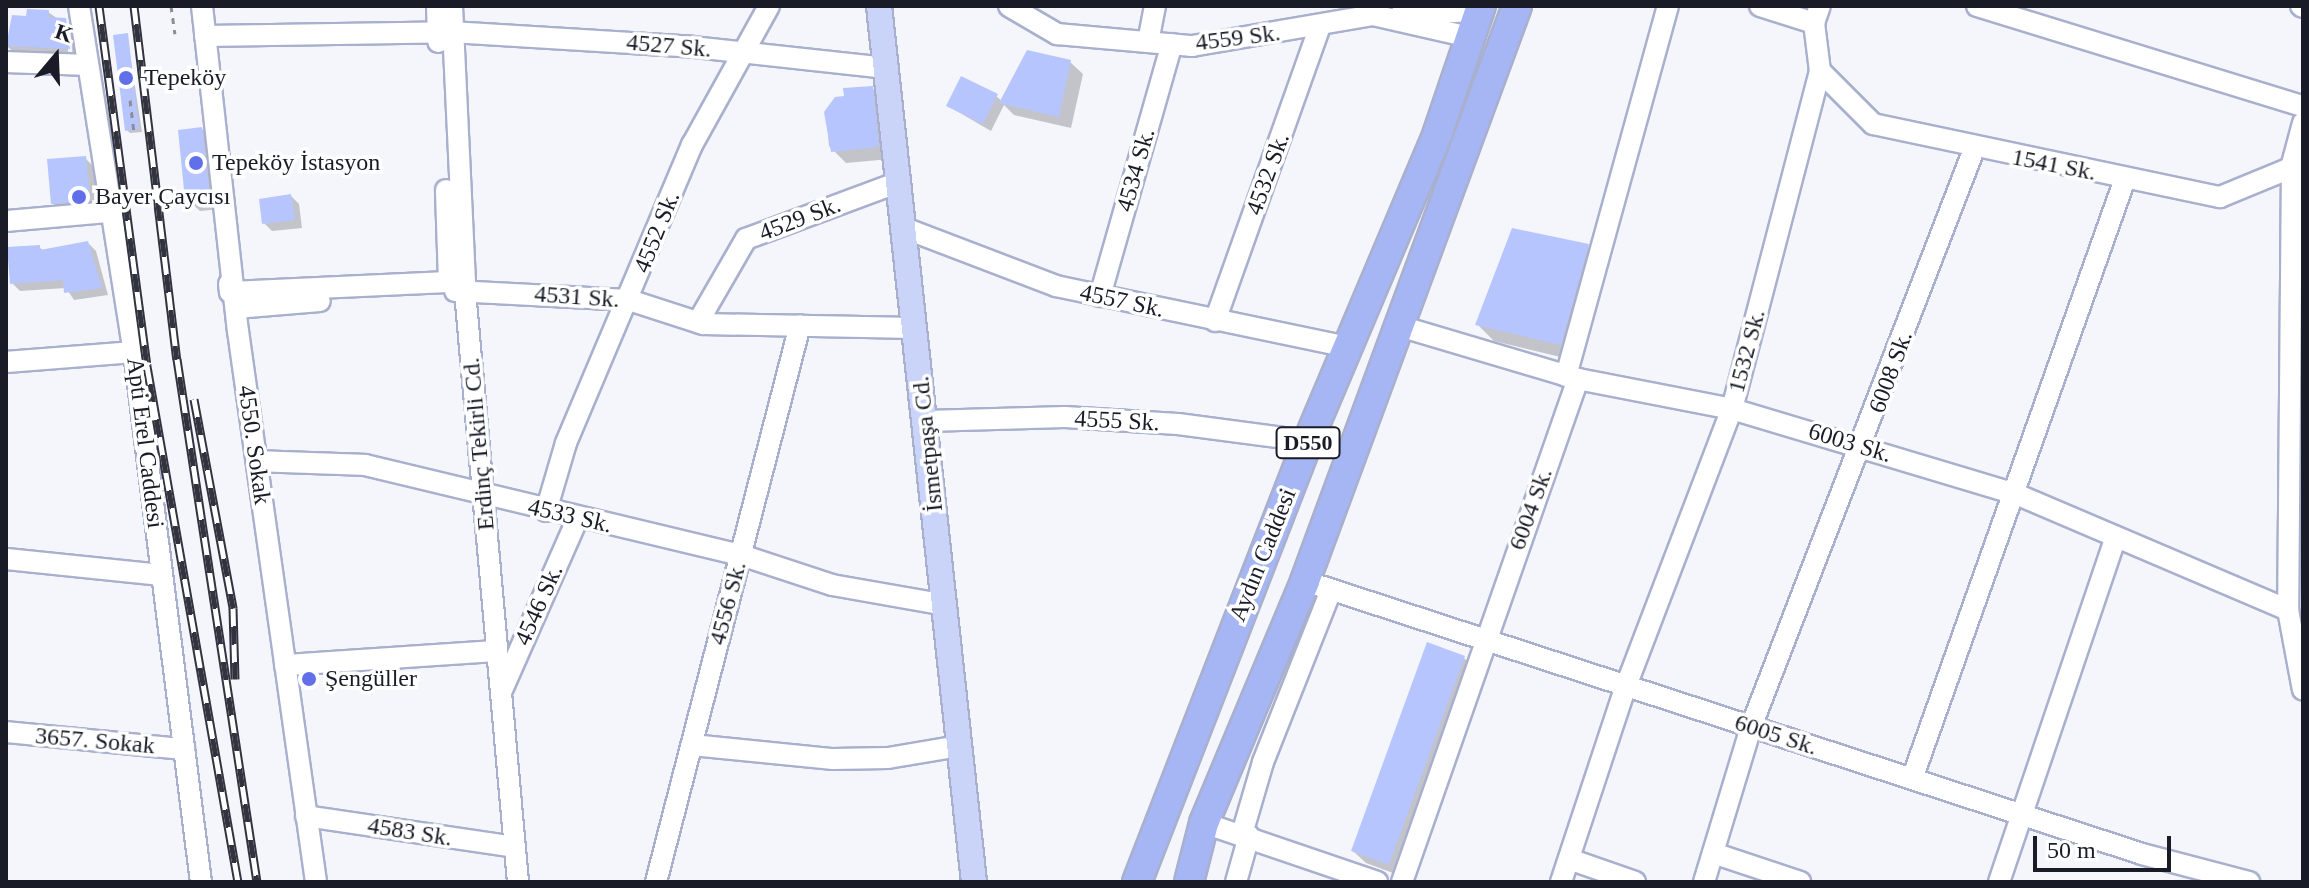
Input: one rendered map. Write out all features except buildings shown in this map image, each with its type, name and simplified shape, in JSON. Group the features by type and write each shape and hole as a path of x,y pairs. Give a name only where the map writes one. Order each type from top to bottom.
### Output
{"highway":[{"name":"Aydın Caddesi","path":"1189,882 1204,823 1318,586 1396,325 1517,6"},
{"name":"Aydın Caddesi","path":"1137,882 1308,441 1437,135 1477,18"}],"main road":[{"name":"İsmetpaşa Cd.","path":"879,6 974,882"}],"street":[{"name":"Apti Erel Caddesi","path":"79,6 109,212 134,352 201,882"},
{"path":"192,6 235,300 449,282 444,32 437,6"},
{"name":"4550. Sokak","path":"202,6 235,300 316,882"},
{"name":"Erdinç Tekirli Cd.","path":"452,6 444,32 518,882"},
{"name":"4552 Sk.","path":"546,511 566,443 692,145 740,53 769,6"},
{"path":"1148,42 1155,6"},
{"name":"6004 Sk.","path":"1402,882 1572,377 1668,6"},
{"path":"1760,6 1817,14"},
{"path":"1977,6 2303,106"},
{"name":"4559 Sk.","path":"1016,8 1057,34 1172,44 1320,26 1374,10 1477,18"},
{"name":"1532 Sk.","path":"1561,882 1626,686 1732,409 1820,71 1817,14"},
{"name":"4532 Sk.","path":"1215,321 1320,26"},
{"name":"4527 Sk.","path":"205,36 444,32 740,53 886,68"},
{"name":"4534 Sk.","path":"1100,296 1172,44"},
{"path":"6,62 86,65"},
{"name":"1541 Sk.","path":"1820,71 1873,124 1974,149 2125,179 2220,197 2298,163"},
{"path":"2303,123 2298,163 2296,444 2288,610 2303,690"},
{"name":"6008 Sk.","path":"1704,882 1751,727 1863,446 1974,149"},
{"path":"1912,779 2016,494 2125,179"},
{"name":"4529 Sk.","path":"698,322 746,239 899,182"},
{"path":"6,221 109,212"},
{"name":"4557 Sk.","path":"904,228 1056,286 1348,347"},
{"name":"4531 Sk.","path":"235,300 465,291 629,300 698,322 915,328"},
{"name":"4556 Sk.","path":"656,882 800,325"},
{"name":"6003 Sk.","path":"1396,325 1572,377 1732,409 2016,494 2288,610"},
{"path":"6,362 134,352"},
{"name":"4555 Sk.","path":"926,421 1065,417 1178,424 1308,441"},
{"name":"4533 Sk.","path":"257,461 365,465 483,496 741,555 832,585 945,605"},
{"name":"4546 Sk.","path":"501,692 578,518"},
{"path":"1999,882 2116,537"},
{"path":"6,559 161,575"},
{"path":"1236,882 1263,762 1318,586"},
{"name":"6005 Sk.","path":"1318,586 2021,815 2249,882"},
{"path":"285,665 497,651"},
{"name":"3657. Sokak","path":"6,732 184,749"},
{"path":"692,745 833,759 888,758 960,746"},
{"name":"4583 Sk.","path":"306,816 515,847"},
{"path":"1204,823 1377,882"},
{"path":"1713,853 1800,882"},
{"path":"1569,859 1635,882"}],"path":[{"path":"171,6 175,34"},
{"path":"130,100 134,133"}],"railway":[{"path":"99,6 147,366 238,882"},
{"path":"134,6 177,359 257,882"},
{"path":"194,399 233,608 235,679"}],"place":[{"name":"Tepeköy","path":"126,78"},
{"name":"Tepeköy İstasyon","path":"196,163"},
{"name":"Bayer Çaycısı","path":"79,197"},
{"name":"Şengüller","path":"309,679"}]}
